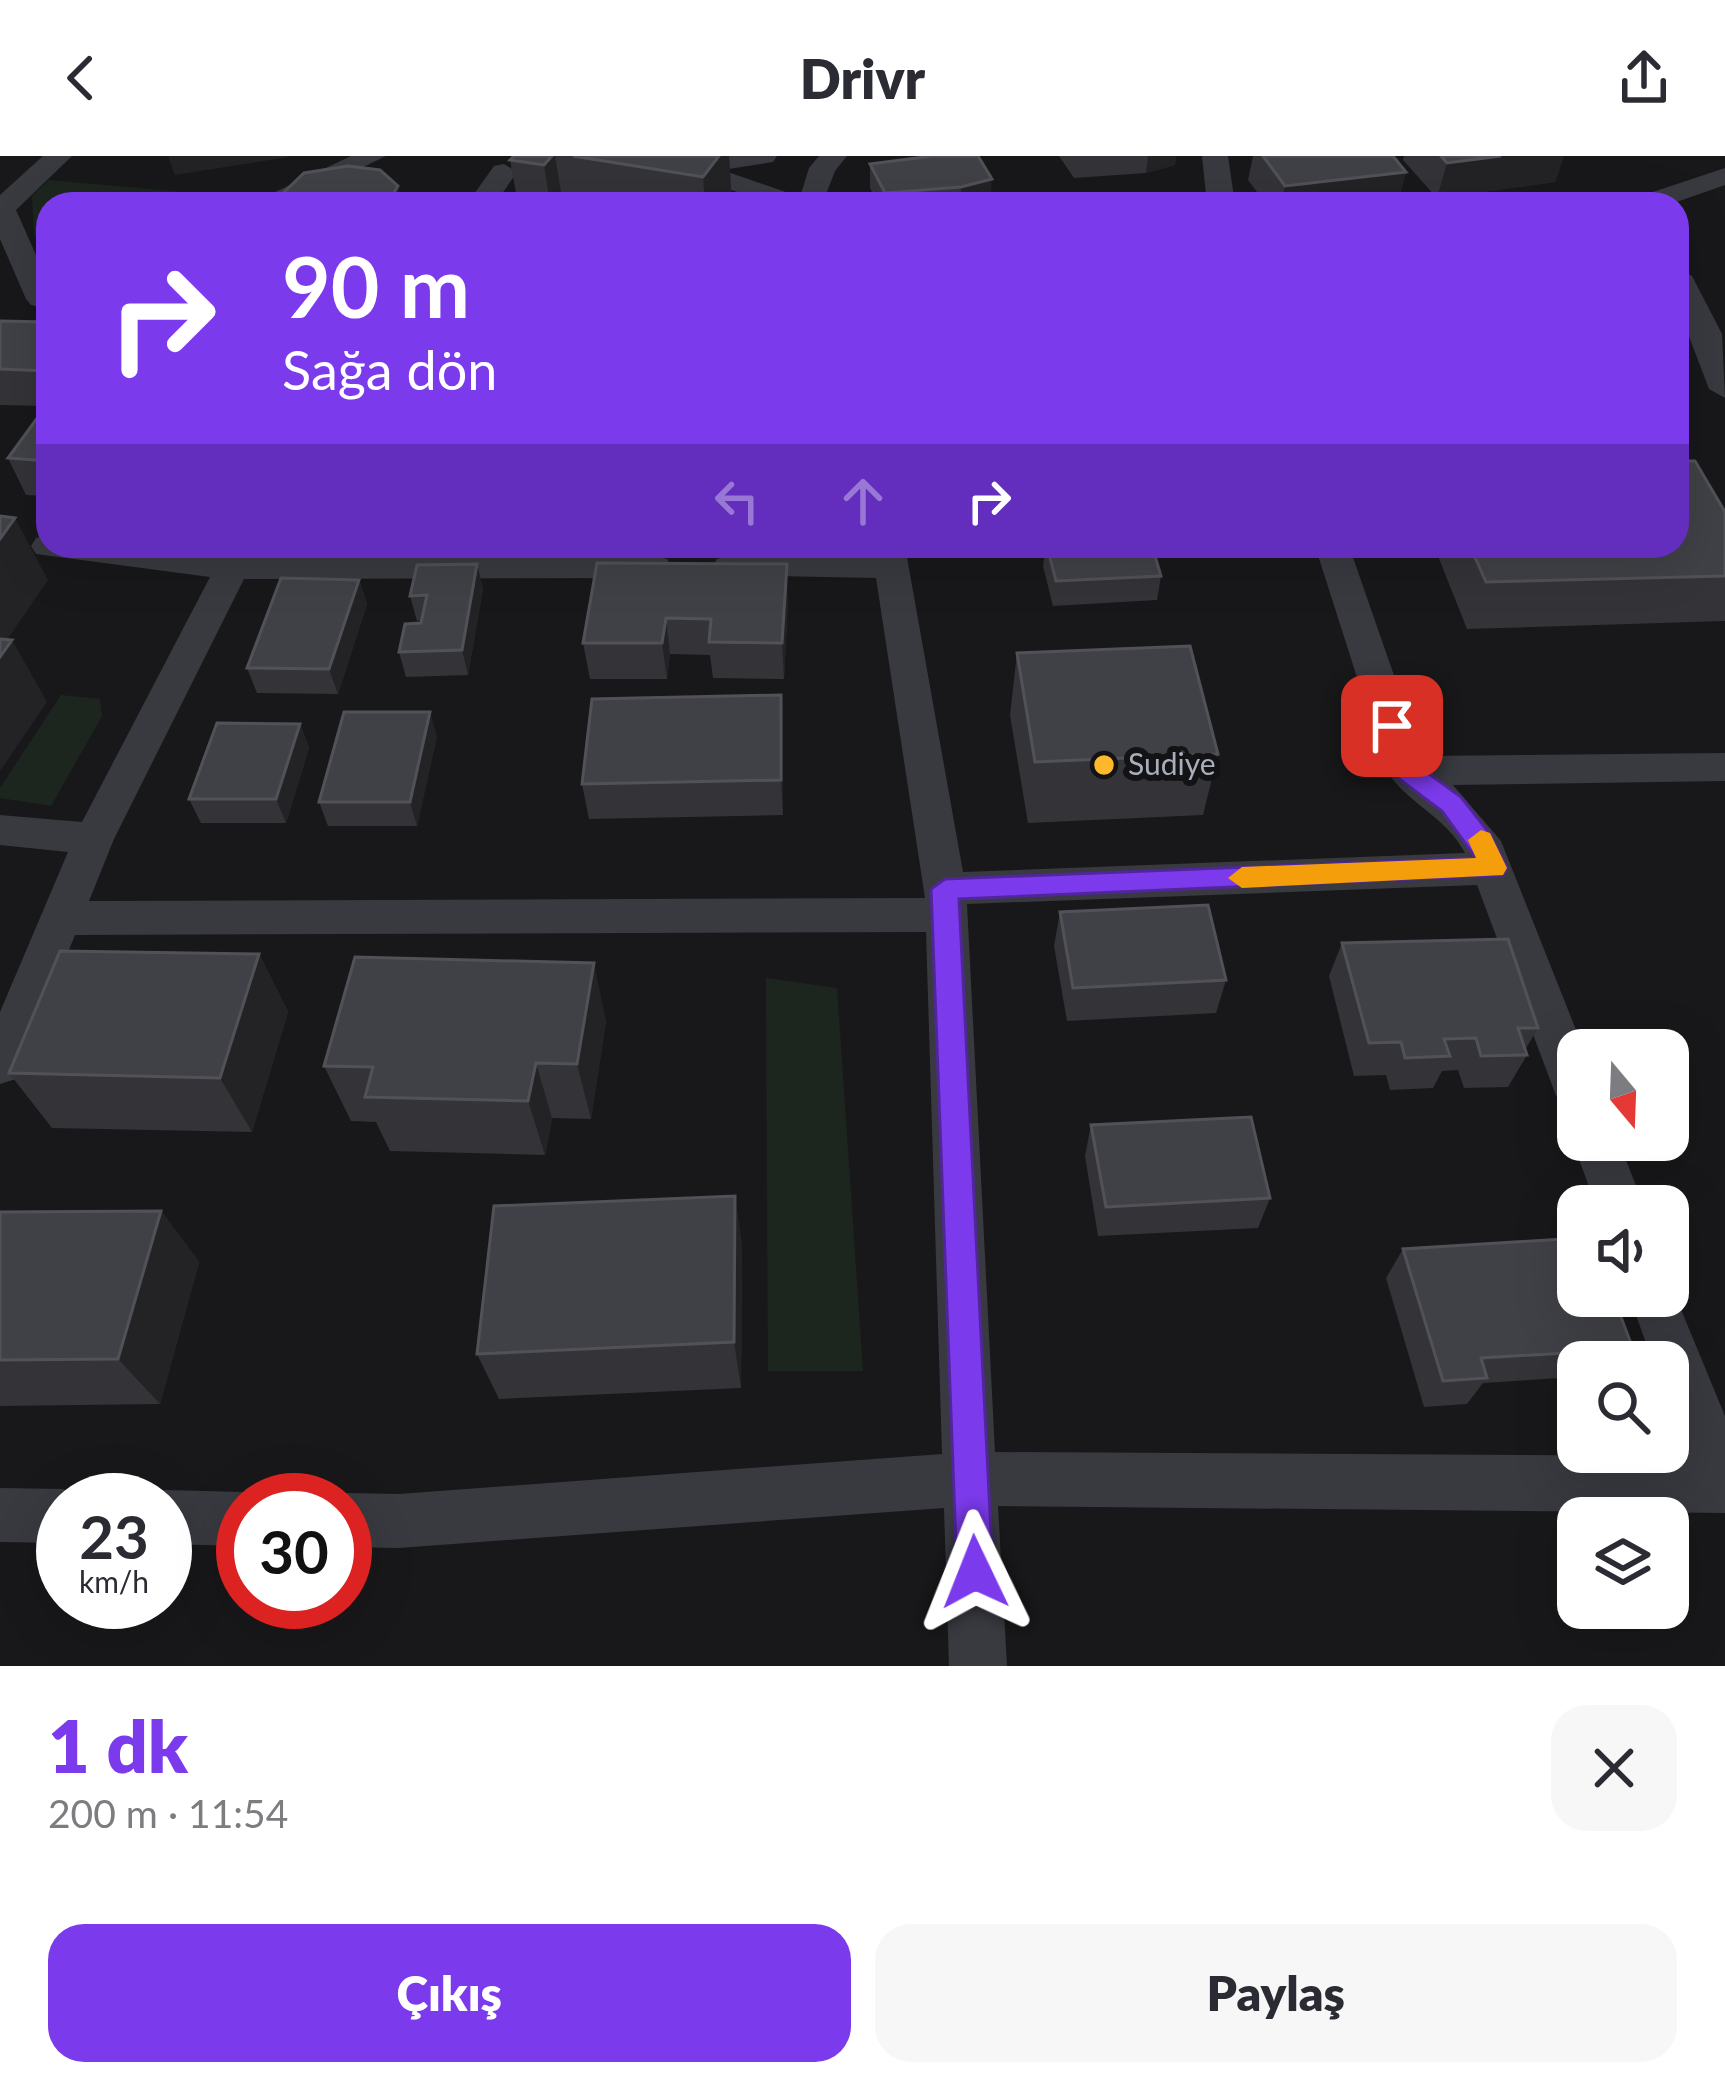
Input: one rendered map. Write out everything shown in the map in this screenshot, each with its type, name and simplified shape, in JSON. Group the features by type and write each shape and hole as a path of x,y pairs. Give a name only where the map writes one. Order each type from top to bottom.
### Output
{"street":[{"path":"36,293 1,209 9,190 58,156"},
{"path":"292,192 362,162 404,156"},
{"path":"626,156 775,192"},
{"path":"681,166 764,156"},
{"path":"786,156 802,192"},
{"path":"810,192 822,167 834,156"},
{"path":"1215,156 1220,192"},
{"path":"490,192 504,172"},
{"path":"1679,192 1725,176"},
{"path":"1689,304 1725,388"},
{"path":"0,1066 94,839 235,558"},
{"path":"889,558 946,902 978,1666"},
{"path":"1336,558 1407,771 1451,804 1481,841 1557,1037"},
{"path":"1407,771 1725,767"},
{"path":"0,830 94,839"},
{"path":"64,917 946,902 1494,868"},
{"path":"372,1520 972,1479 1725,1484 1662,1317"},
{"path":"0,1515 36,1516"}],"shaded area":[{"path":"49,180 182,192 36,192"},
{"path":"36,192 36,236 34,234 32,196"},
{"path":"61,695 100,699 102,716 51,806 0,798 0,788"},
{"path":"766,978 837,988 863,1371 768,1371"}],"building":[{"path":"514,156 552,156 544,165 510,160"},
{"path":"573,156 719,156 703,177"},
{"path":"978,156 992,179 961,187 884,192 870,164"},
{"path":"1263,156 1393,156 1406,172 1285,186"},
{"path":"1441,156 1501,156 1447,163"},
{"path":"348,166 380,170 398,186 394,192 285,192 304,173"},
{"path":"0,321 36,322 36,370 0,369"},
{"path":"36,420 36,460 8,458"},
{"path":"1689,461 1695,461 1725,512 1725,576 1486,582 1475,558 1689,558"},
{"path":"0,516 15,518 0,539"},
{"path":"1050,558 1156,558 1161,576 1056,581"},
{"path":"597,563 787,564 782,643 709,642 711,619 666,618 662,643 583,643"},
{"path":"477,564 462,650 399,652 405,624 421,623 427,595 410,596 417,565"},
{"path":"281,578 359,580 329,669 247,668"},
{"path":"0,639 12,640 0,657"},
{"path":"1190,646 1218,754 1035,762 1017,653"},
{"path":"781,695 781,780 582,784 592,699"},
{"path":"344,712 430,712 410,802 319,802"},
{"path":"217,723 300,724 276,799 189,799"},
{"path":"1208,905 1226,980 1073,988 1060,912"},
{"path":"1508,939 1538,1028 1518,1028 1527,1055 1481,1056 1476,1038 1444,1039 1450,1056 1405,1058 1401,1042 1369,1043 1342,943"},
{"path":"60,951 259,954 220,1078 9,1073"},
{"path":"355,957 594,963 577,1064 536,1063 528,1101 365,1097 373,1067 324,1066"},
{"path":"1251,1117 1270,1198 1106,1207 1091,1125"},
{"path":"735,1196 734,1342 477,1354 494,1206"},
{"path":"161,1211 118,1359 0,1360 0,1212"},
{"path":"1557,1239 1557,1317 1621,1317 1630,1341 1557,1341 1557,1354 1481,1358 1487,1378 1443,1381 1403,1249"}],"slow traffic":[{"path":"1242,878 1494,868 1481,840"}],"place":[{"name":"Sudiye","path":"1104,765"}],"route":[{"path":"975,1572 945,889 1494,868 1481,841 1451,804 1407,771 1392,726"}]}
